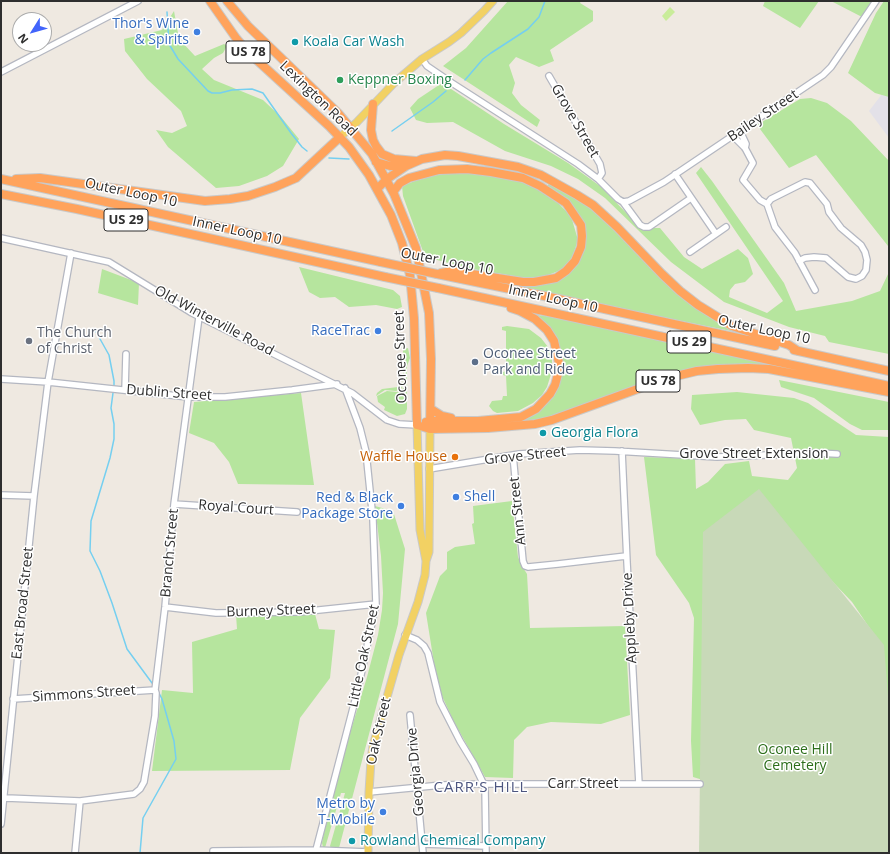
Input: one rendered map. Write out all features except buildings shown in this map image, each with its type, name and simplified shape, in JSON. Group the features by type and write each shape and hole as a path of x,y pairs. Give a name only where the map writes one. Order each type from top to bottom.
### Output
{"highway":[{"name":"Lexington Road","path":"210,1 236,38 248,52 340,137 360,162"},
{"name":"Lexington Road","path":"227,1 248,26 319,93 374,158"},
{"path":"370,107 367,126 374,158 390,166 406,166"},
{"path":"370,107 373,140 382,154 394,160 417,161"},
{"path":"3,179 40,178 205,201 230,199 248,196 275,188 296,178 340,137"},
{"path":"377,189 386,179 406,166 417,161 445,155 518,167 541,175 577,195 599,210 680,292 698,305 732,326 789,345 798,351"},
{"name":"Oconee Street","path":"374,158 394,192 416,248 430,313 430,425"},
{"name":"Oconee Street","path":"360,162 391,215 402,244 410,275 414,318 417,425"},
{"path":"394,192 400,183 409,178 439,170 467,169 491,172 523,178 540,186 566,203 581,225 581,247 575,261 566,272 556,278 534,282 524,282 452,271 437,274"},
{"name":"Outer Loop 10","path":"3,179 889,371"},
{"name":"Inner Loop 10","path":"1,194 250,247 385,278 489,298 889,386"},
{"path":"430,425 459,421 478,421 521,417 544,402 555,385 559,363 558,352 554,341 547,330 535,319 525,313 501,306 489,298"},
{"name":"US 78","path":"417,425 488,428 535,424 552,420 668,378 697,371 718,369 769,369 889,392"},
{"path":"430,409 442,416 459,421"}],"main road":[{"path":"340,137 394,83 422,59 461,33 493,1"},
{"name":"Oconee Street","path":"417,425 420,530 426,562"},
{"name":"Oconee Street","path":"406,635 418,602 429,552 430,425"},
{"name":"Oak Street","path":"368,852 369,792 373,746 406,635"}],"street":[{"path":"1,72 138,1"},
{"name":"Bailey Street","path":"623,202 629,201 675,174 827,72 876,1"},
{"path":"422,59 427,66 578,164 598,179 623,202 640,225 646,227 692,198"},
{"name":"Grove Street","path":"549,76 600,164 602,173 598,179"},
{"path":"740,131 746,144 745,148"},
{"path":"733,136 745,148 753,163 743,180 760,200 767,204 775,227 799,261 802,269 815,290"},
{"path":"675,174 716,234"},
{"path":"767,204 771,199 805,182 810,183 827,204 829,212 841,228 861,245 867,260 866,270 862,276 856,279 848,277 826,258 814,257 805,258 799,261"},
{"path":"690,252 726,227"},
{"name":"Old Winterville Road","path":"1,238 70,252 109,262 199,317 345,388 387,420 399,424 417,425"},
{"name":"East Broad Street","path":"1,824 2,797 34,496 48,382 70,252"},
{"name":"Branch Street","path":"80,801 128,796 134,794 140,789 144,782 155,716 155,690 165,607 174,504 199,317"},
{"path":"125,390 126,354"},
{"name":"Dublin Street","path":"1,379 48,382 188,397 233,396 337,384"},
{"name":"Little Oak Street","path":"316,850 358,689 376,604 374,520 366,452 360,428 345,388"},
{"name":"Grove Street","path":"429,469 513,455 580,450 622,451"},
{"name":"Grove Street Extension","path":"622,451 717,457 817,453 837,454"},
{"name":"Appleby Drive","path":"622,451 626,556 639,784"},
{"name":"Ann Street","path":"513,455 523,561 525,566 536,567 626,556"},
{"path":"1,496 34,496"},
{"name":"Royal Court","path":"174,504 297,512"},
{"name":"Burney Street","path":"165,607 216,613 300,612 376,604"},
{"path":"406,635 417,640 424,646 428,653 440,702 484,784 486,793 486,853"},
{"name":"Simmons Street","path":"13,699 155,690"},
{"name":"Georgia Drive","path":"410,715 423,853"},
{"name":"Carr Street","path":"369,792 417,787 484,784 700,784"},
{"path":"2,797 80,801 75,853"},
{"path":"422,844 486,846"},
{"path":"213,851 316,850 368,852"}],"shaded area":[{"path":"889,85 889,138 869,111"}],"green space":[{"path":"508,1 581,1 580,3 593,11 593,21 550,50 554,61 539,67 516,57 509,65 515,83 512,93 521,105 540,120 537,127 443,66 466,48"},
{"path":"765,1 819,1 800,28 763,6"},
{"path":"831,1 873,1 862,17"},
{"path":"884,1 889,1 889,97 875,93 848,73 876,13"},
{"path":"670,7 675,12 666,21 662,16"},
{"path":"174,11 179,39 195,56 224,44 227,46 223,53 214,58 202,69 214,80 263,100 281,117 299,139 283,166 267,176 239,186 216,188 168,147 156,130 172,133 187,126 181,111 147,79 125,51 124,39 162,30"},
{"path":"442,83 504,124 568,163 600,186 641,228 660,228 684,257 702,269 738,249 748,258 753,274 745,282 735,284 730,290 729,297 767,313 783,301 696,173 701,167 784,283 796,311 852,301 880,291 889,272 889,354 829,342 825,336 789,327 724,302 671,262 605,198 578,179 551,166 505,151 453,122 427,123 416,120 410,108 418,99"},
{"path":"811,98 827,103 851,121 889,161 889,272 888,246 816,155 789,168 757,125 800,99"},
{"path":"477,173 526,183 553,198 571,216 578,240 572,258 561,270 543,277 525,278 473,269 425,257 403,196 402,186 425,177 443,174"},
{"path":"549,183 585,203 599,214 657,275 685,299 737,331 681,321 514,285 514,283 556,281 585,240 565,199 547,187"},
{"path":"299,267 393,290 400,296 402,307 397,309 376,305 349,307 335,297 320,298 309,292"},
{"path":"102,269 139,283 138,305 98,293"},
{"path":"537,315 554,317 792,368 791,370 740,364 707,366 668,374 551,417 519,424 518,420 536,413 548,402 557,387 561,371 560,348 553,333 537,317"},
{"path":"507,326 529,329 541,338 548,347 552,356 552,371 547,387 542,395 533,403 518,411 497,413 489,406 492,401 502,400 503,396 507,396 506,376 503,375 503,372 506,371 506,353 502,353 502,350 506,349 506,331 502,330 502,327"},
{"path":"408,348 410,358 407,366 407,409 405,414 397,416 384,410 385,407 378,402 377,396 387,391 397,392 404,388 406,381 405,355 404,352 403,361 403,351 404,349"},
{"path":"403,363 404,378 402,388 396,391 385,390 376,396 382,389 398,387 402,384"},
{"path":"779,380 889,402 889,430 862,430 850,424 814,398 781,387"},
{"path":"737,392 794,398 808,403 856,435 889,437 889,853 879,642 852,602 810,558 703,780 693,777 691,741 694,618 689,603 656,555 644,457 695,459 696,489 708,482 725,464 749,461 752,476 788,480 797,468 791,438 754,430 746,419 725,420 700,425 691,409 692,395"},
{"path":"301,393 314,485 238,484 229,462 214,443 189,433 194,402"},
{"name":"Oconee Hill Cemetery","path":"759,489 884,645 889,709 889,853 699,853 703,532"},
{"path":"512,501 518,557 527,574 530,628 625,626 630,715 601,724 551,722 527,727 514,740 513,778 485,777 454,722 442,696 434,663 426,613 440,576 447,569 447,552 455,547 475,544 472,524 474,523 473,506"},
{"path":"375,506 393,511 405,549 398,624 339,848 331,848 330,846 345,793 341,793 325,848 323,847 322,843 325,826 367,677 378,635 382,610 383,593 381,556"},
{"path":"315,614 319,629 335,630 330,678 300,718 290,770 152,771 162,690 193,693 192,642 237,629 236,615"}],"waterway":[{"path":"465,80 483,59 528,29 539,17 545,1"},
{"path":"167,12 169,44 178,59 208,91 212,93 220,93 232,90 252,89 263,93 291,133 307,151"},
{"path":"392,131 446,91"},
{"path":"329,158 349,159"},
{"path":"95,330 109,355 114,385"},
{"path":"113,393 111,408 114,424 114,439 110,458 91,521 90,551 100,571 127,649 152,683"},
{"path":"140,853 143,818 176,759 174,741 159,693"}],"place":[{"name":"Thor's Wine & Spirits","path":"197,32"},
{"name":"Koala Car Wash","path":"295,42"},
{"name":"Keppner Boxing","path":"340,80"},
{"name":"RaceTrac","path":"378,331"},
{"name":"The Church of Christ","path":"29,341"},
{"name":"Oconee Street Park and Ride","path":"475,362"},
{"name":"Georgia Flora","path":"543,433"},
{"name":"Waffle House","path":"455,457"},
{"name":"Shell","path":"456,497"},
{"name":"Red & Black Package Store","path":"401,506"},
{"name":"Metro by T-Mobile","path":"383,812"},
{"name":"Rowland Chemical Company","path":"352,841"}],"district":[{"name":"CARR'S HILL","path":"481,788"}]}
